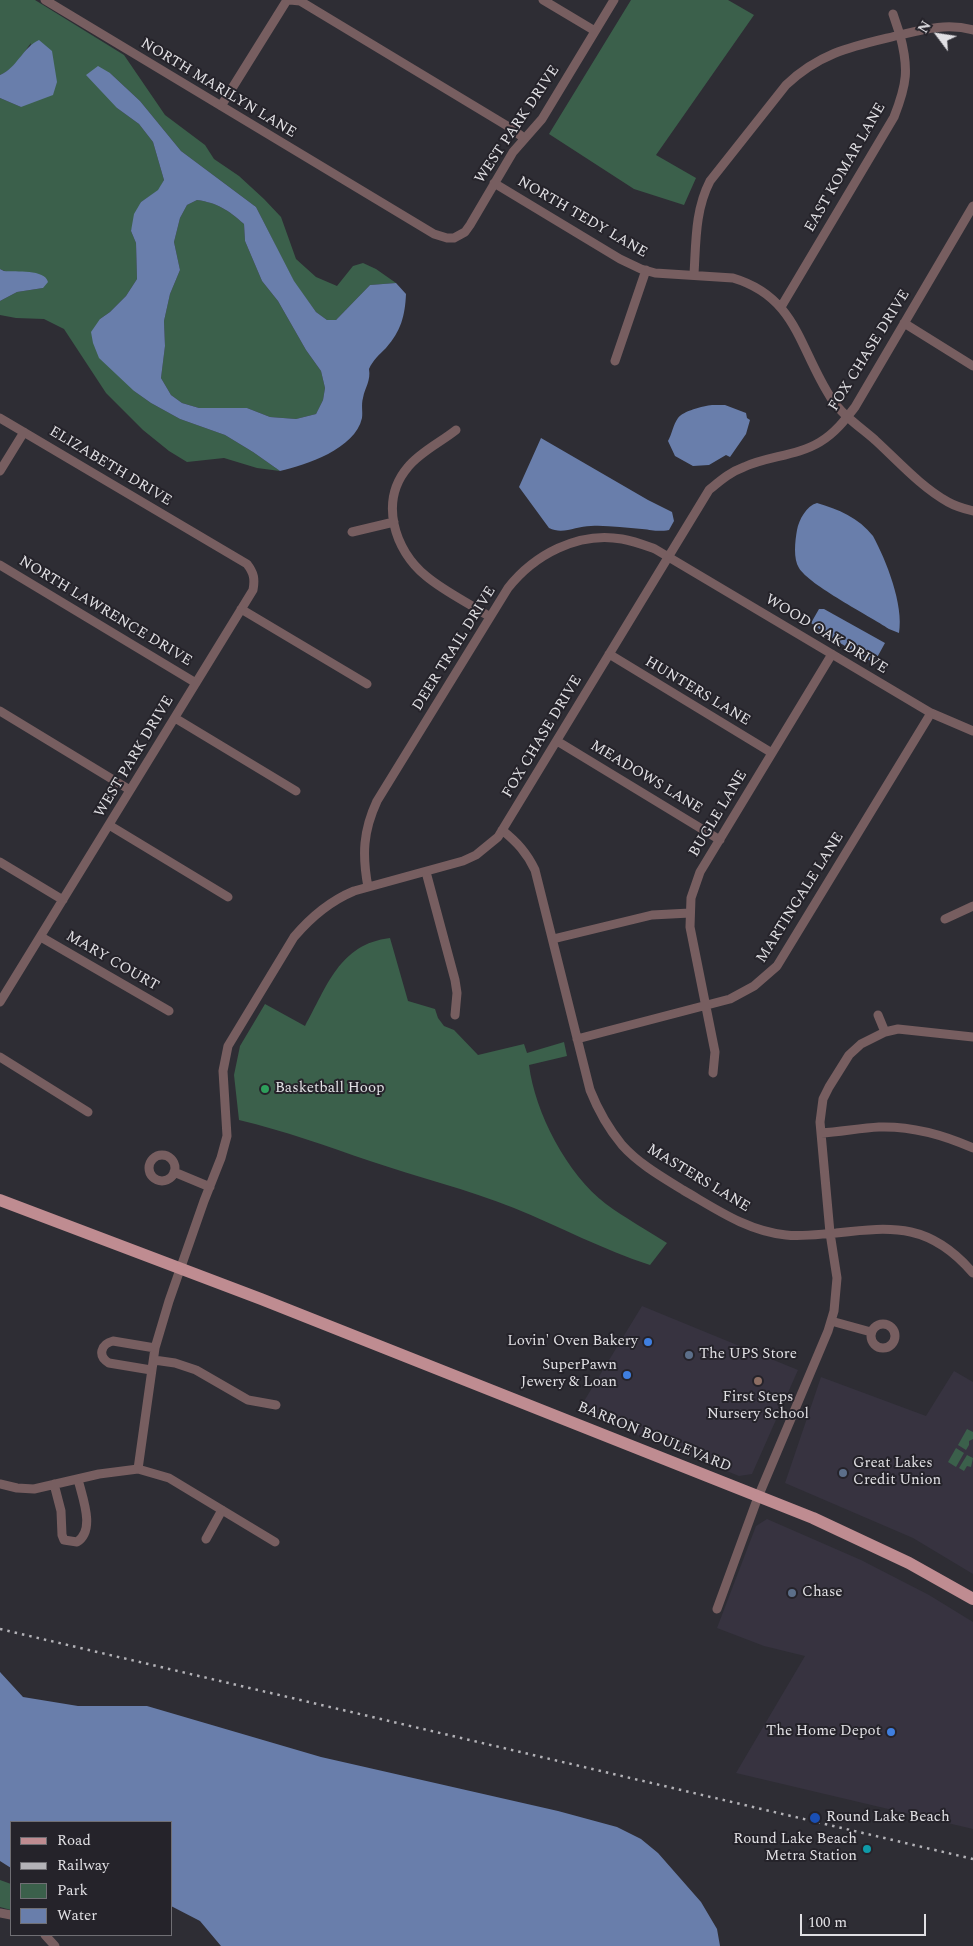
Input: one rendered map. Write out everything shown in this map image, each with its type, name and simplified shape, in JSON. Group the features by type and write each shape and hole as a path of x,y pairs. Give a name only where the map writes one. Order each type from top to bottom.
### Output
{"main road":[{"name":"BARRON BOULEVARD","path":"0,1200 180,1270 261,1299 813,1518 909,1563 973,1599"}],"street":[{"name":"NORTH MARILYN LANE","path":"45,0 377,200"},
{"path":"221,106 289,0 300,1 509,127 524,138"},
{"path":"543,0 595,31"},
{"name":"WEST PARK DRIVE","path":"377,200 434,234 454,238 465,232 513,152 542,119 614,0"},
{"name":"EAST KOMAR LANE","path":"781,307 894,117 903,94 906,70 900,35 893,14"},
{"path":"694,274 699,209 704,192 710,181 786,85 815,61 847,48 941,27 956,26 973,30"},
{"name":"NORTH TEDY LANE","path":"494,182 620,259 646,270 656,273 733,278 763,290 788,316 832,400 926,486 948,502 973,511"},
{"name":"FOX CHASE DRIVE","path":"138,1469 151,1370 156,1348 180,1270 221,1158 227,1136 223,1070 228,1046 294,937 304,925 338,898 368,887 463,861 476,855 498,837 709,490 728,475 745,466 797,452 819,443 832,434 848,416 973,206"},
{"path":"615,361 646,270"},
{"path":"904,323 973,366"},
{"name":"ELIZABETH DRIVE","path":"0,418 207,540"},
{"path":"456,430 414,461 401,476 395,487 391,512 396,534 403,548 424,574 490,616"},
{"path":"0,471 24,432"},
{"path":"352,532 394,522"},
{"name":"DEER TRAIL DRIVE","path":"368,887 363,862 372,812 508,588 528,566 541,557 570,544 587,539 621,538 655,549 668,556"},
{"name":"WEST PARK DRIVE","path":"0,1002 253,590 254,573 248,564 207,540"},
{"name":"WOOD OAK DRIVE","path":"668,556 931,713 973,731"},
{"name":"NORTH LAWRENCE DRIVE","path":"0,565 196,683"},
{"path":"241,609 367,684"},
{"name":"HUNTERS LANE","path":"609,654 772,753"},
{"name":"BUGLE LANE","path":"713,1073 716,1052 692,943 690,898 696,883 720,840 832,654"},
{"path":"0,712 130,790"},
{"name":"MARTINGALE LANE","path":"577,1039 740,995 754,986 777,966 931,713"},
{"path":"174,718 296,791"},
{"name":"MEADOWS LANE","path":"557,741 720,840"},
{"path":"109,825 228,897"},
{"name":"MASTERS LANE","path":"502,830 521,846 535,870 590,1090 599,1111 618,1140 638,1160 654,1172 742,1223 787,1235 885,1228 916,1232 934,1240 949,1250 973,1272"},
{"path":"0,862 63,900"},
{"path":"426,872 455,980 457,993 455,1015"},
{"path":"945,918 973,906"},
{"path":"552,939 652,915 690,913"},
{"name":"MARY COURT","path":"41,936 168,1011"},
{"path":"878,1015 885,1032"},
{"path":"716,1609 758,1497 831,1321 835,1303 836,1278 821,1133 820,1112 824,1099 849,1055 860,1044 885,1032 907,1030 973,1037"},
{"path":"0,1057 88,1112"},
{"path":"821,1133 879,1127 899,1128 935,1134 973,1148"},
{"path":"174,1172 210,1186"},
{"path":"831,1321 871,1332"},
{"path":"151,1370 109,1363 104,1360 101,1354 102,1348 107,1342 113,1341 156,1348"},
{"path":"154,1360 175,1363 196,1370 248,1400 276,1405"},
{"path":"0,1484 34,1489 121,1470 138,1469 169,1478 275,1542"},
{"path":"54,1484 61,1511 62,1535 64,1540 76,1542 82,1538 85,1532 86,1511 78,1479"},
{"path":"206,1539 222,1510"},
{"path":"46,1936 55,1946"}],"shaded area":[{"path":"642,1306 798,1370 752,1474 739,1476 578,1411"},
{"path":"954,1371 973,1382 973,1574 913,1538 785,1483 821,1377 926,1416"},
{"path":"767,1519 861,1560 929,1595 973,1622 973,1829 736,1773 805,1656 764,1646 717,1628 756,1526"}],"green space":[{"path":"0,0 35,0 124,55 165,115 205,145 214,159 239,176 281,217 296,259 316,277 337,286 353,266 363,263 376,269 396,283 370,285 336,320 327,320 316,312 294,282 256,207 181,151 140,101 110,73 117,108 139,124 153,142 164,180 159,190 141,202 131,231 136,243 137,279 126,296 100,319 134,391 180,419 225,435 280,471 257,468 224,458 187,462 169,451 143,430 106,393 64,329 44,319 16,318 0,315 0,301 17,292 43,288 0,269 0,98 21,107 31,43 14,65 0,75"},
{"path":"631,0 728,0 754,15 656,155 696,178 684,205 634,189 549,134"},
{"path":"197,200 222,208 244,224 245,241 262,281 278,301 306,350 321,371 325,388 323,400 316,414 296,419 270,417 247,408 199,408 182,403 171,395 161,378 165,346 164,321 170,294 180,270 174,242 180,218 187,205"},
{"path":"390,938 408,1001 435,1009 438,1018 444,1026 454,1030 478,1055 524,1044 527,1053 564,1042 567,1056 529,1065 538,1103 555,1141 578,1176 606,1204 667,1243 650,1265 496,1201 289,1134 239,1120 234,1075 240,1046 265,1004 305,1026 328,983 346,958 358,949 373,942"},
{"path":"967,1429 973,1432 973,1439 969,1441 966,1450 958,1445"},
{"path":"956,1448 964,1453 956,1467 948,1462"},
{"path":"967,1455 973,1458 971,1467 967,1466 964,1471 959,1468"},
{"path":"0,1880 10,1884 10,1910 0,1907"}],"water":[{"path":"39,40 52,51 57,82 53,95 21,107 0,98 0,75 11,68 33,43"},
{"path":"98,66 110,73 140,101 181,151 256,207 294,281 316,312 327,320 336,320 370,285 396,283 406,294 405,309 399,329 369,369 369,381 362,401 362,418 358,429 340,447 316,460 280,471 225,435 180,419 151,403 134,391 99,358 91,332 100,319 126,296 137,279 136,243 131,231 134,214 141,202 158,190 164,180 153,142 139,124 117,108 86,75","holes":["197,200 222,208 244,224 245,241 262,281 278,301 306,350 321,371 325,388 323,400 316,414 296,419 270,417 247,408 199,408 182,403 171,395 161,378 165,346 164,321 170,294 180,270 174,242 180,218 187,205"]},
{"path":"0,269 4,271 36,273 46,278 48,282 43,288 17,292 0,301"},
{"path":"712,405 725,405 746,413 747,418 750,420 746,434 730,457 726,455 709,465 693,466 675,456 668,441 681,415 694,409"},
{"path":"541,438 672,512 674,521 669,530 658,531 585,526 559,531 549,528 519,487"},
{"path":"817,503 833,508 855,519 873,536 893,583 899,609 899,633 889,629 827,591 805,575 799,568 795,550 798,526 806,510"},
{"path":"819,609 824,609 885,643 874,663 811,623"},
{"path":"0,1672 23,1697 78,1706 147,1706 321,1757 558,1811 617,1827 641,1839 658,1853 701,1902 717,1929 720,1946 221,1946 200,1921 172,1907 172,1821 10,1821 10,1867 0,1861"}],"railway":[{"path":"0,1629 973,1859"}],"place":[{"name":"Basketball Hoop","path":"265,1089"},
{"name":"Lovin' Oven Bakery","path":"648,1342"},
{"name":"The UPS Store","path":"689,1355"},
{"name":"SuperPawn Jewery & Loan","path":"627,1375"},
{"name":"First Steps Nursery School","path":"758,1381"},
{"name":"Great Lakes Credit Union","path":"843,1473"},
{"name":"Chase","path":"792,1593"},
{"name":"The Home Depot","path":"891,1732"},
{"name":"Round Lake Beach","path":"815,1818"},
{"name":"Round Lake Beach Metra Station","path":"867,1849"}]}
